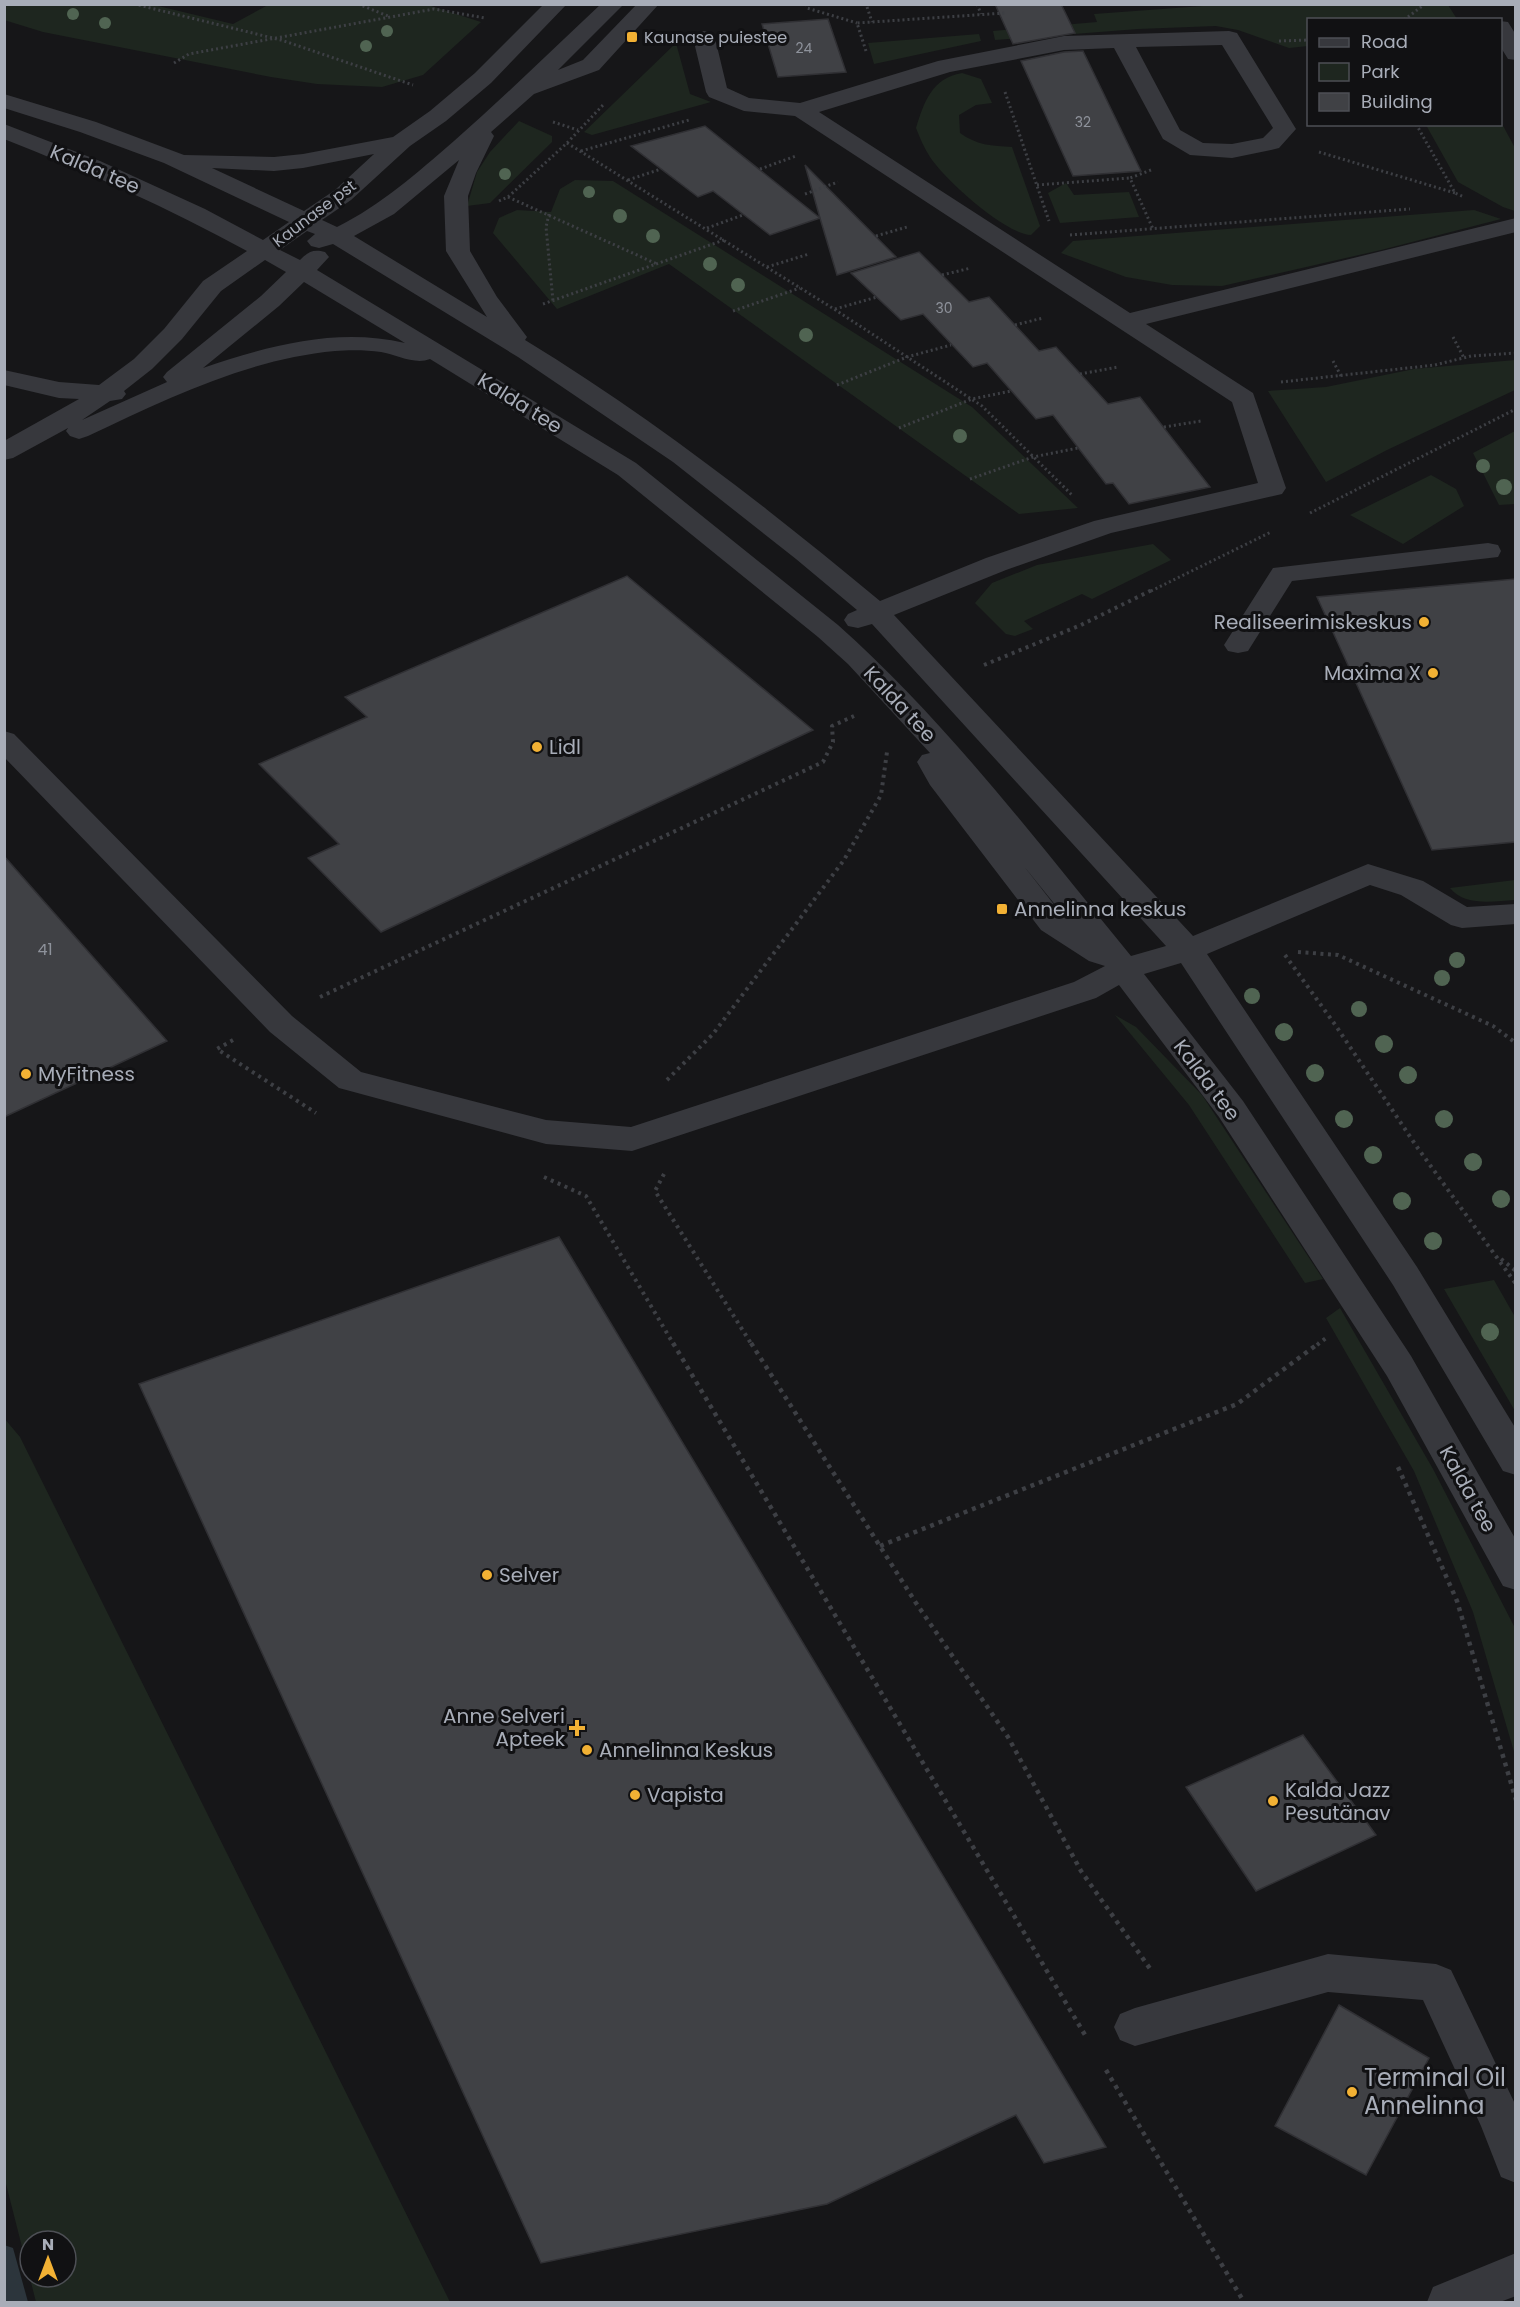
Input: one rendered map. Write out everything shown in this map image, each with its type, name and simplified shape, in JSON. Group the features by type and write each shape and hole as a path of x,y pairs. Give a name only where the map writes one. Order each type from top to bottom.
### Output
{"street":[{"path":"522,4 554,8 613,5"},
{"path":"554,8 556,33 525,61 521,91 591,65 649,4"},
{"name":"Kaunase pst","path":"264,250 303,245 337,236 386,209 415,189 488,124 613,5"},
{"name":"Kaunase pst","path":"264,250 343,195 402,141 438,116 483,78 554,8"},
{"path":"1502,30 1515,54"},
{"path":"704,38 717,92 744,104 801,110 946,66 1064,43 1121,40 1229,38 1285,129 1270,143 1232,151 1198,150 1171,134 1121,40"},
{"name":"Kalda tee","path":"4,101 172,158 337,236 527,352 682,456 806,553 877,613 1188,950 1405,1276 1515,1461"},
{"path":"801,110 1244,398 1273,488 1103,526 996,564 828,631"},
{"path":"488,124 464,173 456,196 458,251 486,299 527,352"},
{"name":"Kalda tee","path":"4,131 103,171 197,214 302,271 471,372 627,469 828,631 858,658 967,776 1124,969 1231,1109 1399,1366 1515,1575"},
{"path":"172,158 274,164 303,161 402,141"},
{"path":"1127,321 1515,225"},
{"path":"4,377 59,390 104,394 155,394 219,344 302,271 337,236"},
{"path":"4,452 66,419 143,364 173,334 212,286 238,265 264,250"},
{"path":"4,467 155,394 278,353 318,345 374,344 412,351 471,372"},
{"path":"1238,645 1283,574 1488,550"},
{"path":"4,740 275,1018 350,1080 546,1132 632,1138 649,1133 1085,990 1124,969 1188,950 1368,874 1412,888 1462,918 1515,914"},
{"path":"1135,2027 1328,1973 1436,1983 1502,2124 1515,2163"},
{"path":"1449,2302 1515,2274"}],"path":[{"path":"134,4 273,38 422,88"},
{"path":"358,4 390,17"},
{"path":"806,4 807,8 857,23"},
{"path":"977,4 981,14"},
{"path":"1407,18 1425,4"},
{"path":"867,8 872,22"},
{"path":"174,63 189,54 434,9 487,18"},
{"path":"992,57 1054,236"},
{"path":"581,151 744,104"},
{"path":"1417,126 1455,193"},
{"path":"497,202 508,197 578,130"},
{"path":"1275,139 1455,193 1470,200"},
{"path":"567,143 834,309 982,406 1103,526"},
{"path":"1037,185 1130,178 1198,150"},
{"path":"628,180 661,169"},
{"path":"1130,178 1153,228"},
{"path":"508,197 657,264"},
{"path":"1025,255 1054,236 1419,208"},
{"path":"549,214 546,227 553,301"},
{"path":"706,228 743,215"},
{"path":"534,308 724,240"},
{"path":"767,267 809,254"},
{"path":"733,310 800,288"},
{"path":"834,309 877,297"},
{"path":"1453,337 1464,358"},
{"path":"837,385 907,357 951,345"},
{"path":"1226,387 1436,365 1464,358 1515,353"},
{"path":"1333,361 1341,376"},
{"path":"899,428 972,399 1011,391"},
{"path":"1304,516 1515,409"},
{"path":"970,479 1033,457 1078,448"},
{"path":"942,682 1081,625 1272,532"},
{"path":"324,1119 217,1049 275,1018 823,762 833,742 832,726 895,699"},
{"path":"888,749 881,795 844,860 713,1034 657,1091 649,1133 670,1164 655,1191 880,1546 1008,1737 1081,1871 1182,2014"},
{"path":"1515,1043 1492,1026 1338,955 1282,950 1311,988 1417,1148 1499,1256 1515,1284"},
{"path":"543,1176 586,1196 1086,2036"},
{"path":"1499,1256 1515,1271"},
{"path":"1322,1328 1333,1348"},
{"path":"880,1546 1237,1404 1327,1338"},
{"path":"1395,1460 1457,1600 1515,1800"},
{"path":"1104,2067 1244,2302"}],"green space":[{"path":"5,4 154,5 233,24 268,5 428,5 481,22 423,75 382,87 317,84 271,77 43,32 4,20"},
{"path":"1230,4 1448,5 1456,18 1307,18 1307,46 1289,48 1238,30 1216,26 1138,29 995,40 993,31 1097,22 1094,14"},
{"path":"979,34 981,41 874,64 868,43"},
{"path":"676,43 690,94 711,102 592,135 584,132"},
{"path":"962,73 981,79 992,103 976,105 959,115 960,133 978,142 1012,147 1040,226 1031,235 1006,226 948,179 928,154 916,128 926,100 936,86 943,80"},
{"path":"519,121 552,136 552,142 490,203 467,206 477,172 490,152"},
{"path":"1502,124 1515,148 1515,211 1503,207 1458,182 1427,126 1502,126"},
{"path":"575,180 613,181 972,407 1078,508 1019,514 669,264 557,309 493,233 499,218 517,210 551,212 560,189"},
{"path":"1066,183 1074,195 1129,192 1139,217 1060,223 1048,193"},
{"path":"1474,210 1501,219 1381,250 1222,286 1172,285 1126,277 1061,253 1073,241"},
{"path":"1515,360 1515,390 1387,450 1326,482 1268,391 1326,387 1414,369"},
{"path":"1515,431 1515,504 1499,505 1473,453"},
{"path":"1431,475 1456,489 1464,506 1403,544 1350,515"},
{"path":"1153,544 1171,560 1092,599 1082,594 1024,621 1033,629 1015,636 1006,634 975,603 992,583 1037,565"},
{"path":"1515,880 1515,900 1480,902 1464,898 1450,888"},
{"path":"1115,1015 1136,1027 1202,1095 1323,1279 1305,1283 1189,1105"},
{"path":"1494,1280 1515,1317 1515,1411 1444,1289"},
{"path":"1340,1308 1433,1469 1515,1628 1515,1755 1473,1612 1414,1471 1326,1318"},
{"path":"4,1418 20,1437 450,2302 36,2302 33,2289 78,2289 78,2229 18,2229 18,2231 4,2176"}],"building":[{"path":"995,4 1061,4 1075,33 1013,44"},
{"path":"828,19 846,72 778,77 762,24"},
{"path":"1083,51 1141,171 1073,176 1021,61 1064,52"},
{"path":"705,126 820,218 770,235 713,191 698,197 631,146"},
{"path":"805,165 896,257 837,275"},
{"path":"919,252 969,302 989,297 1039,351 1056,347 1108,404 1140,397 1210,487 1129,504 1113,483 1106,484 1053,415 1036,419 987,363 973,367 923,314 901,320 851,273"},
{"name":"Lidl","path":"627,576 813,730 381,932 308,858 339,844 259,764 367,717 345,697"},
{"name":"Maxima X","path":"1515,579 1515,842 1432,850 1317,597"},
{"path":"4,856 167,1041 4,1117"},
{"name":"Annelinna Keskus","path":"559,1237 1106,2147 1044,2163 1016,2115 827,2204 541,2263 139,1384"},
{"name":"Kalda Jazz Pesutänav","path":"1303,1735 1376,1835 1256,1891 1186,1787"},
{"name":"Terminal Oil Annelinna","path":"1339,2005 1429,2058 1366,2175 1275,2126"}],"waterway":[{"path":"4,2256 16,2302"}],"place":[{"name":"Kaunase puiestee","path":"632,37"},
{"name":"Realiseerimiskeskus","path":"1424,622"},
{"name":"Maxima X","path":"1433,673"},
{"name":"Lidl","path":"537,747"},
{"name":"Annelinna keskus","path":"1002,909"},
{"name":"MyFitness","path":"26,1074"},
{"name":"Selver","path":"487,1575"},
{"name":"Anne Selveri Apteek","path":"577,1728"},
{"name":"Annelinna Keskus","path":"587,1750"},
{"name":"Vapista","path":"635,1795"},
{"name":"Kalda Jazz Pesutänav","path":"1273,1801"},
{"name":"Terminal Oil Annelinna","path":"1352,2092"}]}
